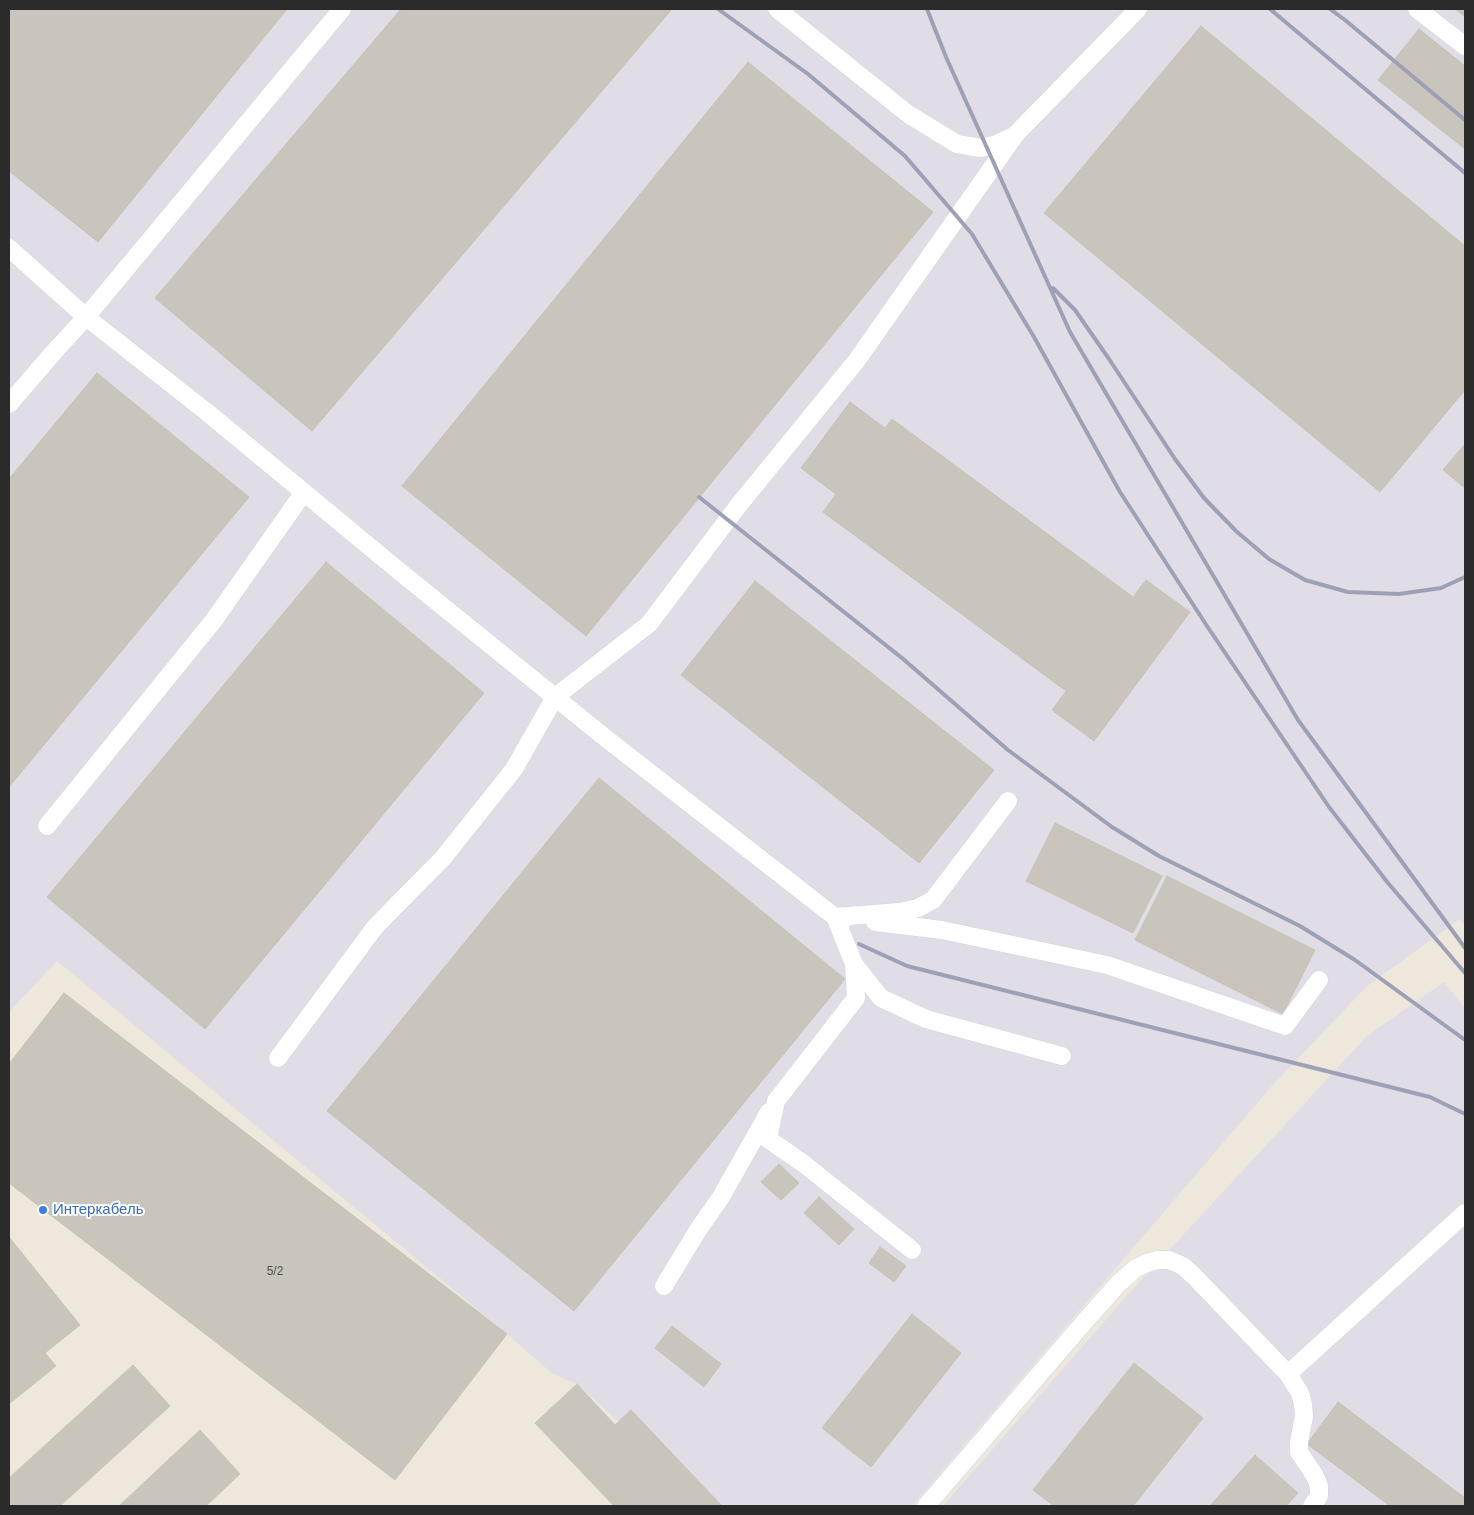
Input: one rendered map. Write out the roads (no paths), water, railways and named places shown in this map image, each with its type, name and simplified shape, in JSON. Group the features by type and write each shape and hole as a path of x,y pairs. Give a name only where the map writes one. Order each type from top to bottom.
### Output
{"lane":[{"path":"9,404 86,317 342,9"},
{"path":"777,9 908,114 957,144 981,148 997,144 1015,135"},
{"path":"278,1058 374,927 443,858 514,769 555,697 649,624 738,506 857,360 1015,135 1138,9"},
{"path":"1418,9 1465,46"},
{"path":"9,248 86,317 208,413 610,742 835,917 854,964 881,998 926,1019 1062,1056"},
{"path":"47,826 214,620 304,492"},
{"path":"835,917 900,912 918,908 933,900 1008,801"},
{"path":"835,917 942,930 1107,965 1284,1026 1320,980"},
{"path":"664,1286 698,1230 721,1197 776,1100 856,998 854,964"},
{"path":"776,1100 768,1139 804,1164 912,1250"},
{"path":"1288,1374 1465,1213"},
{"path":"926,1506 1086,1320 1124,1279 1136,1268 1158,1260 1168,1260 1183,1266 1194,1276 1288,1374 1300,1393 1304,1416 1299,1452 1315,1476 1319,1486 1319,1496 1312,1506"}],"railway":[{"path":"718,9 808,74 905,156 972,234 1034,337 1120,492 1207,626 1329,807 1388,883 1465,973"},
{"path":"927,9 946,57 1070,332 1298,720 1465,948"},
{"path":"1270,9 1465,173"},
{"path":"1330,9 1465,120"},
{"path":"1053,288 1075,310 1175,459 1204,498 1236,531 1269,559 1305,580 1348,592 1399,594 1441,588 1465,577"},
{"path":"699,497 902,658 1008,750 1112,827 1159,856 1300,926 1355,960 1465,1040"},
{"path":"859,944 907,966 1430,1097 1465,1114"}],"place":[{"name":"Интеркабель","path":"43,1210"}]}
